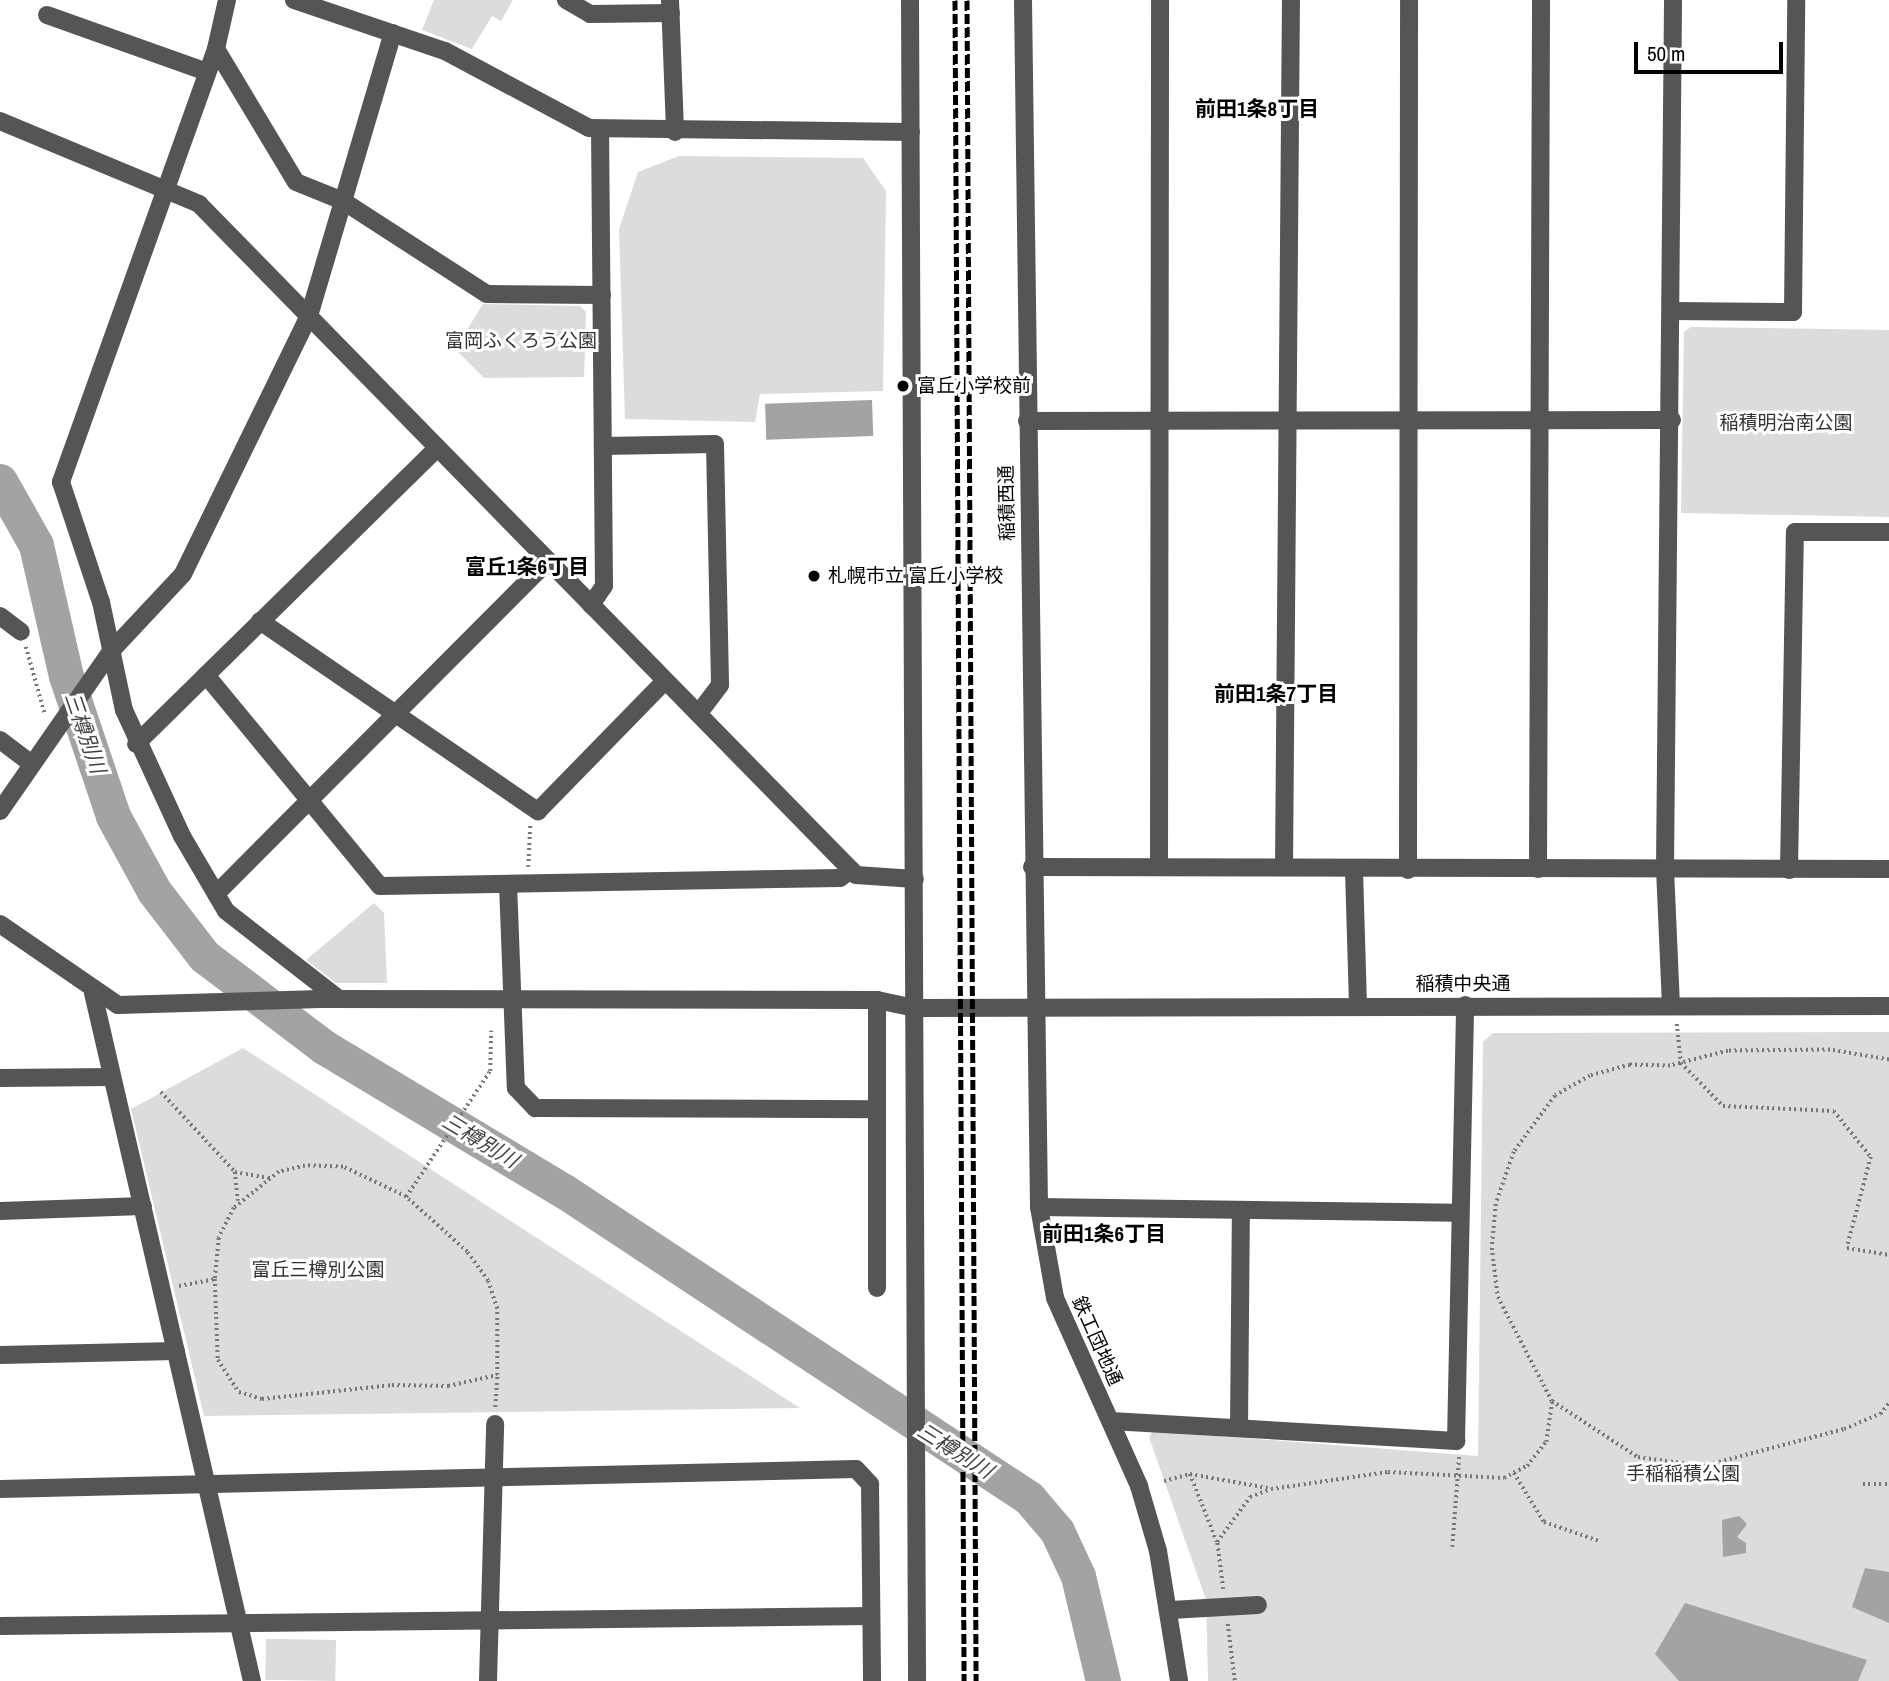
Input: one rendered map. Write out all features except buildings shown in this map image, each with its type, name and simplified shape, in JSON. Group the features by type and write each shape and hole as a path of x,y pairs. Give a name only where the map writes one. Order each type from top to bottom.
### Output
{"street":[{"path":"227,0 216,49 164,186 61,482 136,744 216,894 226,911 339,999"},
{"path":"293,0 445,51 600,130 911,132"},
{"path":"566,0 590,14 671,6 675,132"},
{"path":"910,0 917,1681"},
{"name":"稲積西通","path":"1023,0 1032,867 1036,1006"},
{"path":"1159,867 1160,0"},
{"path":"1284,867 1291,421 1291,0"},
{"path":"1408,870 1409,0"},
{"path":"1538,869 1541,0"},
{"path":"1673,0 1672,420 1665,869 1674,1014"},
{"path":"1672,311 1793,312 1796,0"},
{"path":"47,15 207,72"},
{"path":"0,811 111,651 183,574 309,316 393,33"},
{"path":"216,49 296,182 343,201 486,294 602,295"},
{"path":"0,121 164,186 199,204 851,870 871,879 915,880"},
{"path":"591,605 604,586 600,130"},
{"path":"1027,421 1672,420"},
{"path":"603,446 715,444 720,685 698,714"},
{"path":"136,744 438,448"},
{"path":"1790,870 1795,532 1889,532"},
{"path":"216,894 394,712 548,561"},
{"path":"0,616 21,632"},
{"path":"260,621 538,811 665,681"},
{"path":"206,675 380,886 840,878 851,870"},
{"path":"0,740 32,764"},
{"path":"1032,867 1284,867 1354,870 1889,869"},
{"path":"1354,870 1357,1005"},
{"path":"508,884 516,1088 535,1108 877,1109"},
{"name":"稲積中央通","path":"0,924 93,993 118,1005 204,1000 320,999 877,1000 916,1007 1465,1005 1674,1014 1889,1006"},
{"path":"93,993 253,1681"},
{"path":"877,1000 877,1288"},
{"path":"1111,1422 1456,1441 1457,1213 1465,1005"},
{"name":"鉄工団地通","path":"1036,1006 1039,1207 1055,1298 1139,1486 1171,1610 1179,1681"},
{"path":"0,1078 112,1077"},
{"path":"0,1211 143,1206"},
{"path":"1039,1207 1457,1213"},
{"path":"1239,1428 1241,1210"},
{"path":"0,1355 176,1351"},
{"path":"488,1681 495,1424"},
{"path":"0,1489 856,1469 870,1484 872,1681"},
{"path":"1171,1610 1258,1605"},
{"path":"0,1626 871,1616"}],"path":[{"path":"21,632 51,736"},
{"path":"528,883 531,807"},
{"path":"1674,1014 1681,1063 1723,1106 1834,1111 1871,1157 1847,1248 1889,1255"},
{"path":"406,1197 490,1071 491,1031"},
{"path":"1889,1060 1830,1050 1728,1051 1681,1063 1630,1065 1590,1076 1555,1096 1514,1152 1496,1204 1497,1297 1552,1401 1638,1457 1703,1466 1844,1429 1880,1414 1889,1403"},
{"path":"161,1092 235,1172 238,1203"},
{"path":"495,1424 497,1375 497,1309 488,1282 467,1252 406,1197 343,1167 305,1166 270,1178 238,1203 219,1238 215,1279 218,1360 239,1392 262,1399 391,1384 448,1386 497,1375"},
{"path":"235,1172 270,1178"},
{"path":"173,1287 215,1279"},
{"path":"1217,1542 1250,1497 1271,1489 1388,1472 1458,1476 1514,1473 1546,1442 1552,1401"},
{"path":"1452,1547 1459,1451"},
{"path":"1514,1473 1544,1522 1600,1541"},
{"path":"1164,1480 1190,1474 1271,1489"},
{"path":"1190,1474 1217,1542 1235,1681"},
{"path":"1863,1484 1889,1484"}],"green space":[{"path":"434,0 513,0 501,21 492,16 472,49 422,30"},
{"path":"679,156 863,158 886,191 883,391 760,394 755,422 625,419 619,229 638,172"},
{"name":"富岡ふくろう公園","path":"483,304 580,306 586,312 584,377 484,378 455,349"},
{"name":"稲積明治南公園","path":"1691,327 1889,330 1889,517 1681,513 1684,332"},
{"path":"374,903 384,913 387,983 336,983 306,960"},
{"name":"手稲稲積公園","path":"1889,1032 1889,1681 1208,1681 1206,1600 1149,1437 1153,1431 1478,1456 1483,1042 1493,1033"},
{"name":"富丘三樽別公園","path":"243,1048 800,1408 204,1416 131,1109"},
{"path":"266,1639 336,1640 335,1681 265,1680"}],"shaded area":[{"path":"872,400 873,436 766,440 765,404"},
{"path":"1739,1516 1747,1524 1737,1537 1746,1543 1746,1553 1723,1557 1722,1520"},
{"path":"1865,1568 1889,1572 1889,1623 1852,1607"},
{"path":"1685,1603 1867,1660 1858,1681 1679,1681 1655,1654"}],"waterway":[{"name":"三樽別川","path":"0,481 36,545 66,676 113,816 154,891 204,956 324,1047 564,1191 1029,1498 1057,1531 1078,1576 1103,1681"}],"railway":[{"path":"955,0 964,1681"},
{"path":"967,0 976,1681"}],"place":[{"name":"富丘小学校前","path":"903,386"},
{"name":"札幌市立 富丘小学校","path":"814,576"}],"district":[{"name":"前田1条8丁目","path":"1257,109"},
{"name":"富丘1条6丁目","path":"527,567"},
{"name":"前田1条7丁目","path":"1276,694"},
{"name":"前田1条6丁目","path":"1104,1234"}]}
